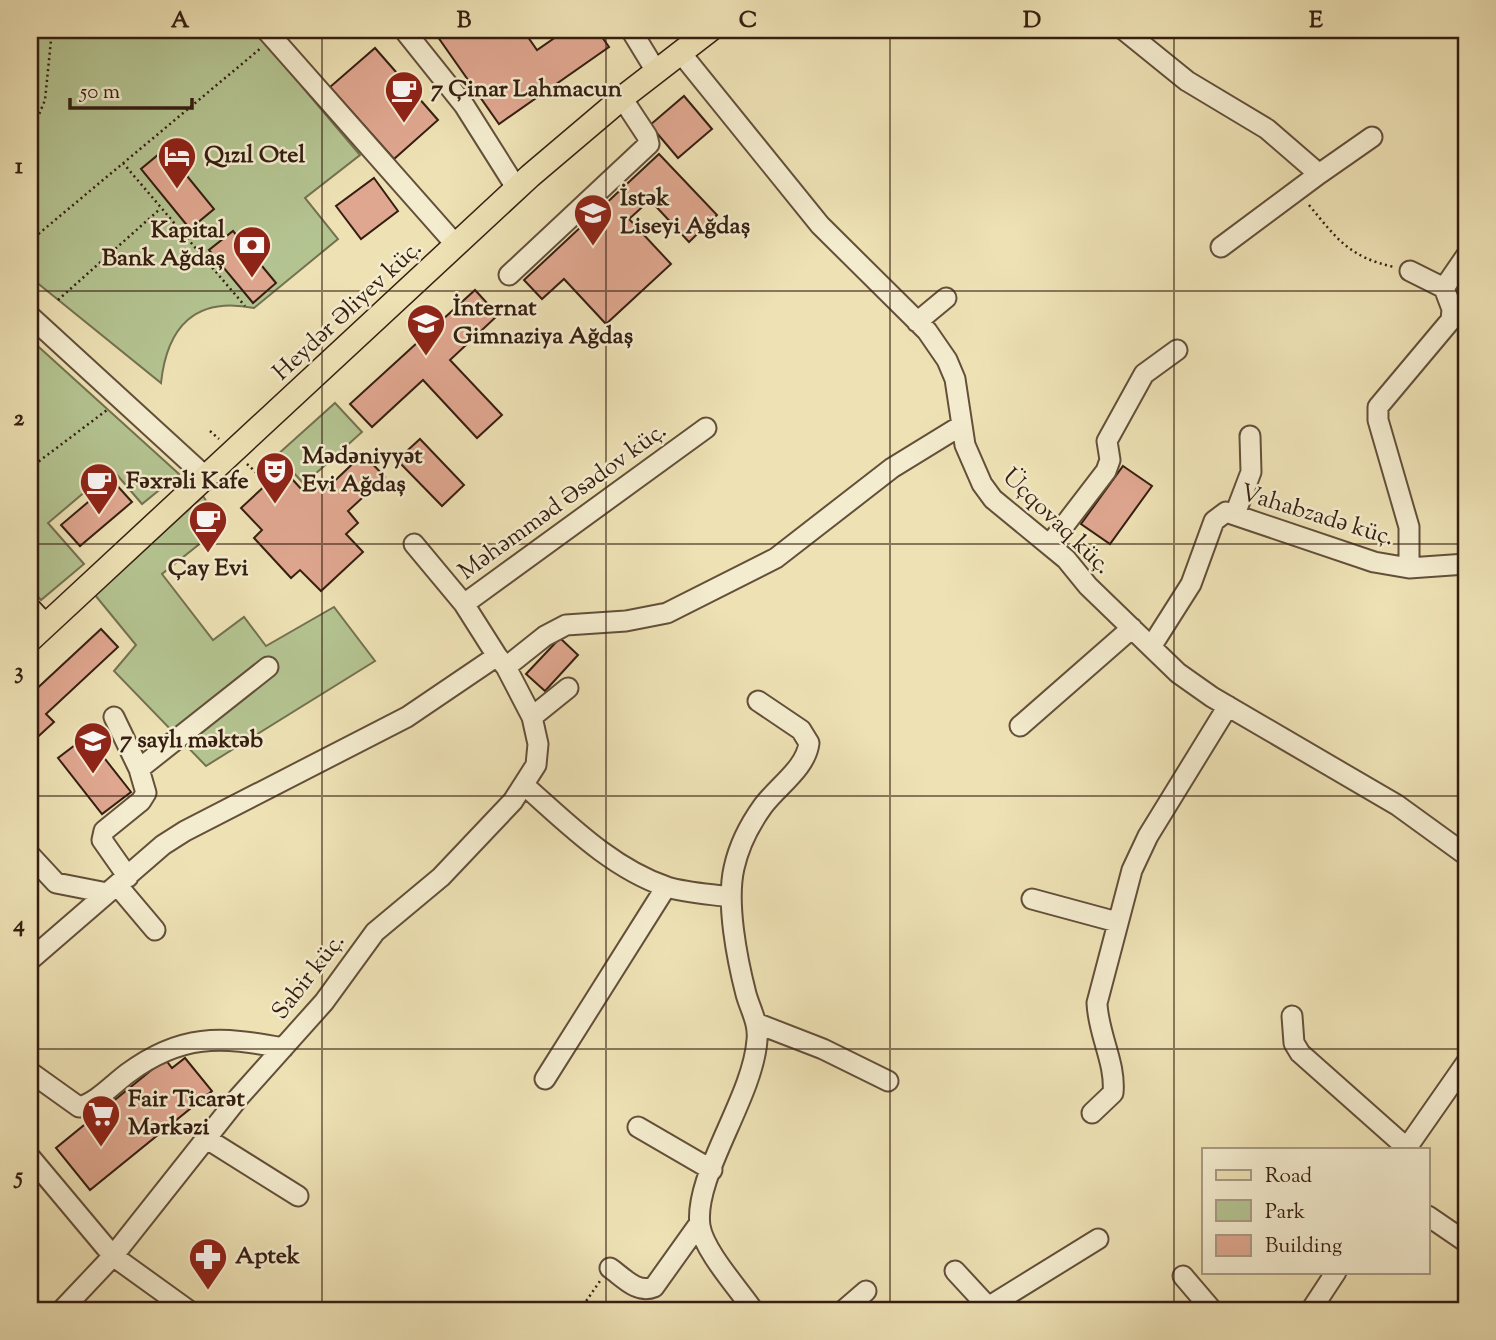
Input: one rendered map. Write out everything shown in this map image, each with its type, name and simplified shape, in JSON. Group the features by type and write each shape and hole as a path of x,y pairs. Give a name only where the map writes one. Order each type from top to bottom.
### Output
{"main road":[{"name":"Heydər Əliyev küç.","path":"35,625 206,478 517,189 621,98 710,30"}],"street":[{"path":"404,30 464,105 517,189"},
{"path":"631,30 656,71"},
{"path":"1124,30 1188,81 1267,129 1319,174"},
{"path":"266,37 456,245"},
{"name":"Üçqovaq küç.","path":"681,52 820,226 927,331 951,369 965,445 982,484 993,499 1050,544 1178,673 1228,706 1397,805 1466,855"},
{"path":"509,275 649,144 648,136 621,98"},
{"path":"1221,247 1372,137"},
{"path":"1410,271 1444,288 1466,256"},
{"name":"Vahabzadə küç.","path":"1151,647 1191,584 1219,514 1235,514 1374,562 1409,568 1409,527 1378,420 1378,407 1459,324 1444,288"},
{"path":"917,322 946,298"},
{"path":"30,316 206,478"},
{"path":"1050,544 1106,471 1110,460 1107,441 1130,403 1136,385 1144,374 1177,350"},
{"path":"30,960 163,845 185,831 407,717 566,625 626,621 667,613 776,558 891,468 962,425"},
{"name":"Məhəmməd Əsədov küç.","path":"501,661 464,604 706,428"},
{"path":"1235,514 1251,472 1250,436"},
{"path":"414,544 464,604"},
{"path":"1409,568 1466,564"},
{"path":"1020,726 1132,628"},
{"name":"Sabir küç.","path":"62,1310 113,1256 207,1139 324,1002 375,932 441,877 513,802 536,765 538,744 532,717 501,661"},
{"path":"139,769 268,667"},
{"path":"532,717 569,688"},
{"path":"610,1268 636,1287 647,1290 654,1287 699,1224 712,1170 746,1091 758,1037 746,994 731,897 734,867 747,831 764,805 807,755 809,743 801,730 758,701"},
{"path":"1092,1113 1114,1093 1114,1082 1097,1025 1097,1003 1132,870 1148,836 1228,706"},
{"path":"114,717 139,769 146,793 141,801 104,831 102,840 117,885 155,930"},
{"path":"524,785 589,843 623,866 666,887 731,897"},
{"path":"30,855 56,883 117,885"},
{"path":"545,1079 666,887"},
{"path":"1032,900 1117,922"},
{"path":"1292,1016 1294,1043 1300,1053 1405,1148"},
{"path":"756,1023 823,1049 888,1082"},
{"path":"30,1072 79,1107 172,1045 206,1041 247,1041 283,1048"},
{"path":"1407,1148 1466,1063"},
{"path":"638,1127 712,1170"},
{"path":"207,1139 299,1196"},
{"path":"30,1157 113,1256 188,1310"},
{"path":"1430,1217 1466,1242"},
{"path":"699,1224 703,1240 754,1310"},
{"path":"955,1271 990,1309 1098,1238"},
{"path":"1313,1309 1335,1274"},
{"path":"1183,1276 1212,1310"},
{"path":"844,1310 866,1291"}],"path":[{"path":"33,129 45,100 51,30"},
{"path":"30,241 266,37"},
{"path":"123,163 246,306"},
{"path":"1297,190 1335,237 1362,259 1410,271"},
{"path":"58,300 161,209"},
{"path":"30,468 121,399"},
{"path":"580,1310 610,1268"}],"green space":[{"path":"30,30 254,30 360,155 305,198 338,239 254,308 233,305 215,307 188,320 170,346 161,383 30,277 30,132 33,128 30,123"},
{"path":"30,339 179,474 142,504 112,469 48,523 84,564 41,600 30,588"},
{"path":"335,403 362,432 304,484 277,455"},
{"path":"203,496 222,526 162,574 213,640 244,617 266,646 334,607 375,661 206,766 114,671 136,645 95,595"}],"building":[{"path":"433,30 523,30 537,50 566,30 597,30 609,47 499,124"},
{"path":"375,48 438,120 394,159 330,87"},
{"path":"684,96 712,129 678,158 650,125"},
{"path":"165,149 214,209 190,229 141,169"},
{"path":"659,154 717,215 689,242 650,200 629,219 671,264 606,324 564,279 542,299 524,280"},
{"path":"374,178 398,211 361,239 336,206"},
{"path":"233,231 276,283 253,303 209,250"},
{"path":"475,290 498,315 450,360 502,415 477,438 423,380 372,427 350,404"},
{"path":"420,439 464,485 442,506 397,460"},
{"path":"363,454 385,477 348,511 358,523 346,534 363,552 321,591 300,570 291,578 254,538 262,530 241,508 283,469 303,491 316,480 325,490"},
{"path":"1123,466 1152,486 1110,544 1081,524"},
{"path":"113,481 132,502 80,546 61,525"},
{"path":"101,629 118,647 46,714 54,722 30,744 30,695"},
{"path":"560,638 578,655 545,691 526,674"},
{"path":"87,736 131,792 102,814 58,758"},
{"path":"185,1058 212,1091 90,1190 56,1148 165,1059 172,1068"}],"place":[{"name":"7 Çinar Lahmacun","path":"404,124"},
{"name":"Qızıl Otel","path":"177,190"},
{"name":"İstək Liseyi Ağdaş","path":"593,247"},
{"name":"Kapital Bank Ağdaş","path":"252,279"},
{"name":"İnternat Gimnaziya Ağdaş","path":"426,357"},
{"name":"Mədəniyyət Evi Ağdaş","path":"275,505"},
{"name":"Fəxrəli Kafe","path":"99,516"},
{"name":"Çay Evi","path":"208,554"},
{"name":"7 saylı məktəb","path":"93,775"},
{"name":"Fair Ticarət Mərkəzi","path":"101,1148"},
{"name":"Aptek","path":"208,1291"}]}
